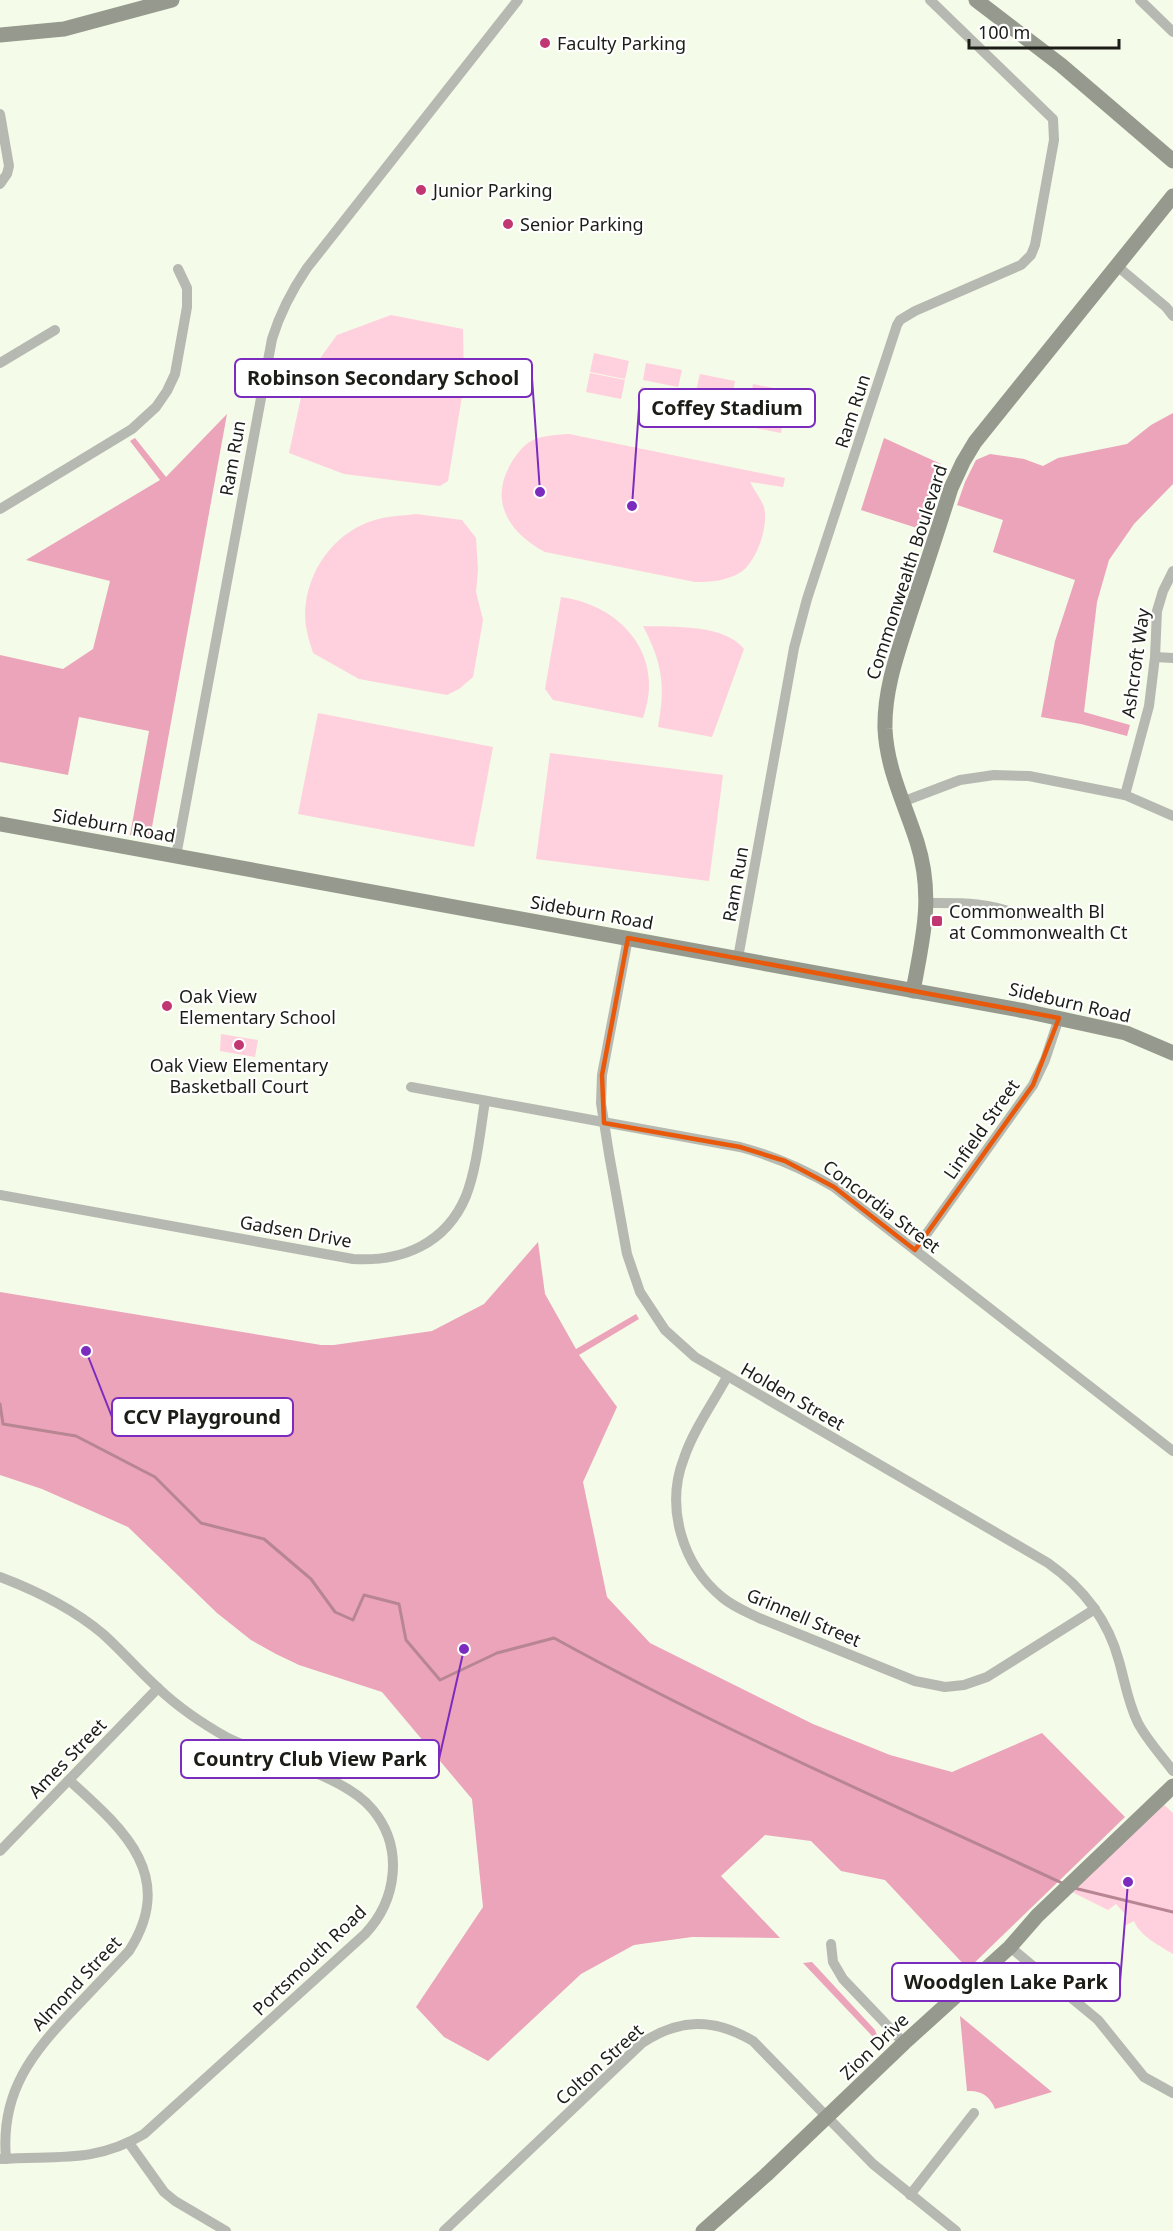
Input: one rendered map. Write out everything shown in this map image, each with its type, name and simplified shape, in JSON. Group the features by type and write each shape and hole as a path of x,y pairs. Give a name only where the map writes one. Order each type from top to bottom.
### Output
{"street":[{"path":"0,35 64,29 172,0"},
{"name":"Ram Run","path":"177,856 257,418 277,323 290,295 307,268 518,0"},
{"name":"Ram Run","path":"738,958 794,648 807,599 897,325 900,320 915,311 1021,265 1031,255 1035,245 1054,140 1053,119 930,0"},
{"path":"976,0 1061,65 1173,161"},
{"path":"1140,0 1173,32"},
{"path":"0,114 9,166 7,174 0,183"},
{"name":"Commonwealth Boulevard","path":"913,991 928,903 918,843 893,777 888,754 885,729 888,687 951,488 975,442 1173,196"},
{"path":"1117,266 1166,307 1173,316"},
{"path":"0,509 132,429 156,407 175,374 187,307 187,288 178,269"},
{"path":"0,363 55,330"},
{"name":"Ashcroft Way","path":"1125,795 1149,706 1155,657 1157,611 1163,591 1173,571"},
{"path":"1155,657 1173,658"},
{"path":"902,802 960,780 994,775 1029,776 1125,795 1173,816"},
{"name":"Sideburn Road","path":"0,824 1059,1018 1126,1034 1173,1053"},
{"path":"928,903 979,903 1000,907 1019,915"},
{"name":"Holden Street","path":"628,938 602,1075 601,1103 627,1254 640,1292 654,1317 695,1357 1048,1563 1078,1586 1095,1609 1112,1642 1128,1698 1138,1723 1173,1771"},
{"name":"Linfield Street","path":"915,1250 1033,1085 1045,1060 1059,1018"},
{"name":"Concordia Street","path":"411,1088 740,1148 785,1161 834,1187 1173,1452"},
{"name":"Gadsen Drive","path":"0,1195 353,1259 387,1259 408,1253 427,1243 444,1229 459,1210 471,1178 485,1101"},
{"name":"Grinnell Street","path":"728,1377 683,1459 676,1507 681,1535 693,1563 711,1586 734,1606 915,1681 945,1687 964,1685 987,1677 1095,1609"},
{"name":"Portsmouth Road","path":"0,1577 42,1594 85,1620 104,1635 158,1688 201,1722 228,1737 337,1783 359,1796 374,1811 386,1831 392,1850 393,1870 391,1889 384,1908 365,1934 157,2124 129,2143 103,2153 3,2159"},
{"name":"Ames Street","path":"0,1851 158,1688"},
{"name":"Almond Street","path":"3,2159 8,2107 25,2067 47,2038 129,1951 139,1936 147,1910 148,1889 144,1869 135,1848 125,1834 69,1780"},
{"name":"Zion Drive","path":"703,2231 1010,1947 1060,1893 1173,1786"},
{"path":"831,1944 833,1962 843,1979 904,2043"},
{"path":"1010,1947 1098,2020 1144,2078 1173,2093"},
{"name":"Colton Street","path":"444,2231 642,2043 655,2034 672,2027 692,2024 712,2024 738,2032 763,2049 873,2164 956,2231"},
{"path":"910,2195 974,2113"},
{"path":"129,2143 164,2192 226,2231"}],"highlighted area":[{"path":"628,938 1059,1018 1033,1085 915,1250 834,1187 785,1161 740,1147 604,1123 602,1075"}],"shaded area":[{"path":"391,315 463,329 464,384 448,481 440,486 344,474 289,453 305,379 337,335"},
{"path":"594,353 629,361 625,379 590,372"},
{"path":"646,363 682,370 678,387 643,380"},
{"path":"590,373 625,380 621,399 586,392"},
{"path":"700,374 735,381 732,398 696,391"},
{"path":"753,384 789,391 786,409 750,401"},
{"path":"641,387 677,394 673,411 638,404"},
{"path":"749,409 784,416 781,433 745,426"},
{"path":"1173,413 1173,484 1134,524 1109,560 1097,602 1084,712 1130,725 1127,736 1041,717 1055,641 1075,580 993,552 1003,520 957,505 965,482 976,460 990,454 1024,459 1043,466 1058,458 1127,444 1151,425"},
{"path":"227,414 150,838 130,835 149,731 79,717 68,775 0,762 0,655 63,669 93,649 110,581 26,560 160,480 130,441 135,438 166,477"},
{"path":"569,434 785,478 783,487 750,482 763,504 765,523 757,551 747,567 725,579 695,582 545,552 533,545 514,528 508,518 503,507 503,482 514,458 528,443 543,437"},
{"path":"884,438 941,464 920,529 861,510"},
{"path":"416,514 462,520 476,538 478,570 476,592 483,620 473,677 459,689 447,695 359,679 313,653 307,631 305,614 312,581 319,565 340,539 354,529 375,520"},
{"path":"561,597 594,606 622,625 633,637 642,652 647,668 649,690 643,718 553,700 545,689"},
{"path":"643,626 697,628 711,631 735,641 744,649 712,737 658,727 662,699 661,675"},
{"path":"318,713 493,747 474,847 298,814"},
{"path":"550,753 723,775 709,881 536,859"},
{"name":"Oak View Elementary Basketball Court","path":"221,1034 258,1040 255,1057 220,1051"},
{"path":"538,1242 545,1294 576,1349 636,1314 639,1319 579,1355 617,1407 583,1482 607,1597 650,1643 813,1724 890,1755 952,1772 1042,1733 1125,1817 968,1969 885,1880 841,1871 811,1841 765,1835 721,1876 780,1938 692,1937 634,1945 581,1974 488,2061 444,2037 416,2007 483,1907 472,1799 382,1692 299,1665 251,1640 217,1613 128,1527 42,1489 0,1475 0,1292 321,1345 334,1345 432,1331 484,1304"},
{"path":"1162,1803 1173,1813 1173,1954 1146,1936 1134,1921 1124,1926 1127,1916 1116,1904 1108,1910 1072,1892"},
{"path":"812,1962 875,2030 877,2035 875,2039 803,1963"},
{"path":"960,2016 1052,2092 995,2109 984,2095 967,2091"}],"waterway":[{"path":"0,1404 3,1424 76,1436 155,1477 201,1523 264,1539 311,1579 335,1612 353,1620 364,1595 399,1604 406,1640 440,1680 497,1653 554,1638 742,1735 1062,1883"},
{"path":"1074,1888 1173,1912"}],"place":[{"name":"Faculty Parking","path":"545,43"},
{"name":"Junior Parking","path":"421,190"},
{"name":"Senior Parking","path":"508,224"},
{"name":"Robinson Secondary School","path":"540,492"},
{"name":"Coffey Stadium","path":"632,506"},
{"name":"Commonwealth Bl at Commonwealth Ct","path":"937,921"},
{"name":"Oak View Elementary School","path":"167,1006"},
{"name":"Oak View Elementary Basketball Court","path":"239,1045"},
{"name":"CCV Playground","path":"86,1351"},
{"name":"Country Club View Park","path":"464,1649"},
{"name":"Woodglen Lake Park","path":"1128,1882"}]}
